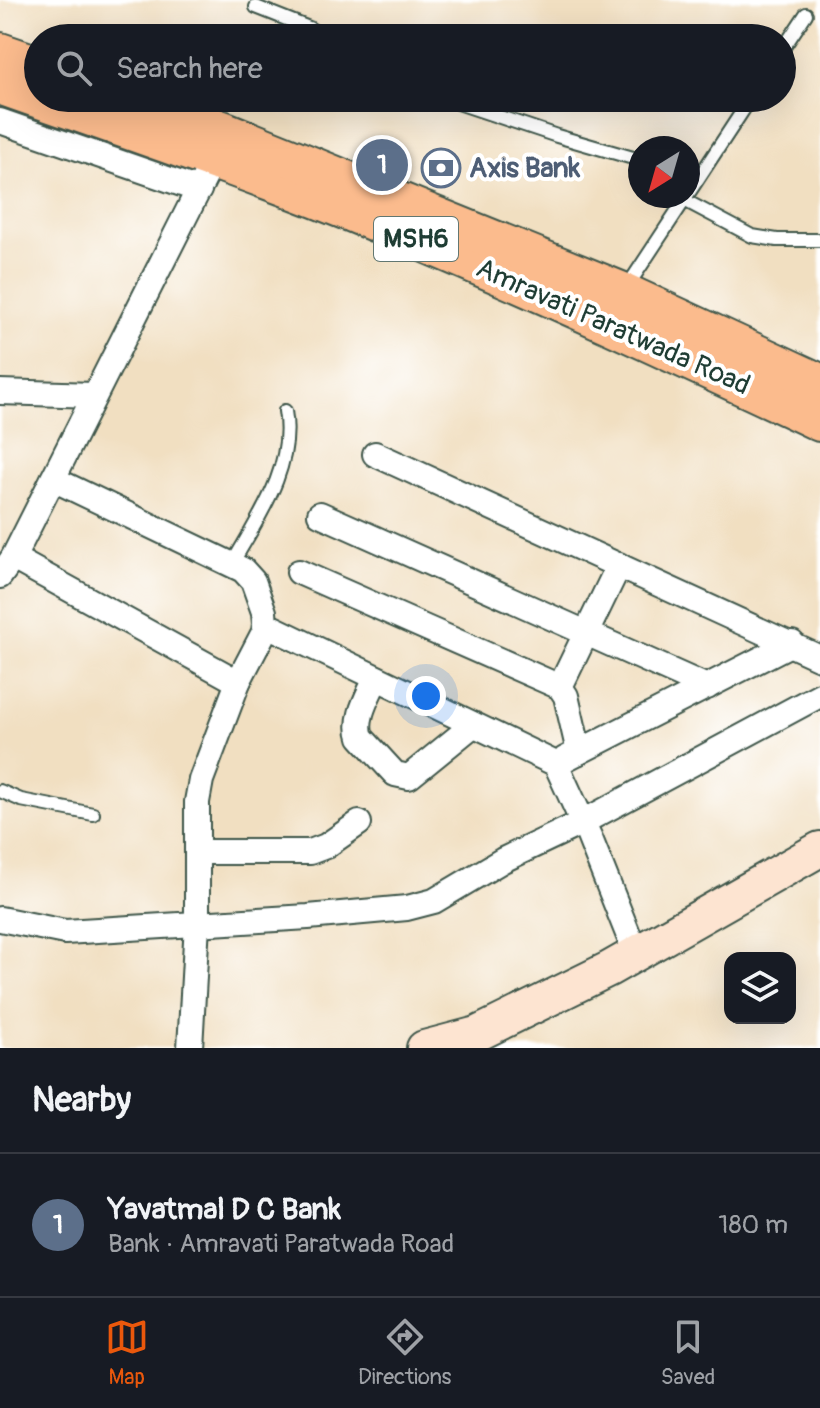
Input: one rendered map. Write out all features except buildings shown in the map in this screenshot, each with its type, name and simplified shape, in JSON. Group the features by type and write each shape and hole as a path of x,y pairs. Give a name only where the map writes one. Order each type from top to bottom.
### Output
{"main road":[{"path":"0,52 24,60"},
{"name":"Amravati Paratwada Road","path":"0,85 24,95"},
{"name":"Amravati Paratwada Road","path":"62,112 206,175 381,224 820,383"},
{"name":"Amravati Paratwada Road","path":"171,112 225,131 614,306 820,422"},
{"path":"424,1048 477,1034 636,954 820,849"}],"street":[{"path":"0,121 206,175 7,567 238,682"},
{"path":"0,392 94,395"},
{"path":"375,454 820,658"},
{"path":"53,479 243,570 253,581 264,612 264,632 238,682 201,780 197,802 197,923 190,1048"},
{"path":"320,514 707,687"},
{"path":"560,687 619,565"},
{"path":"299,572 560,687 566,696 579,752"},
{"path":"265,624 556,764 636,954"},
{"path":"556,764 792,643"},
{"path":"376,678 358,729 361,737 395,774 409,777 473,725"},
{"path":"0,919 65,932 308,917 407,908 434,901 503,860 583,822 820,695"},
{"path":"197,852 310,852 326,846 359,823"}],"lane":[{"path":"256,7 299,24"},
{"path":"796,29 806,14"},
{"path":"485,112 628,157"},
{"path":"700,167 741,112"},
{"path":"700,206 733,228 752,236 777,240 820,240"},
{"path":"614,306 679,208"},
{"path":"232,564 270,497 285,455 288,426 285,411"},
{"path":"0,791 21,800 93,814"}],"place":[{"name":"Yavatmal D C Bank","path":"382,165"},
{"name":"Axis Bank","path":"441,168"}]}
